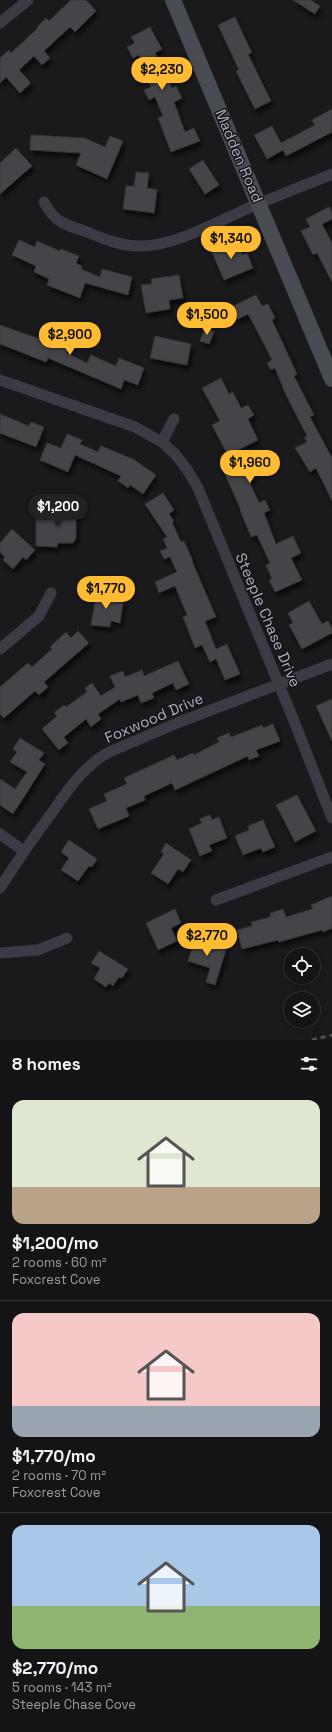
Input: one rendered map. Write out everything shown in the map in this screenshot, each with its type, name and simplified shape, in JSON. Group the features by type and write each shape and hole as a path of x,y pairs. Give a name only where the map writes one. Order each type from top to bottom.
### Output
{"street":[{"path":"0,23 28,0"},
{"name":"Madden Road","path":"173,0 332,379"},
{"path":"44,202 50,213 62,223 109,241 139,246 157,245 174,240 259,203 332,174"},
{"name":"Steeple Chase Drive","path":"0,380 135,427 162,442 176,455 198,488 279,684 332,818"},
{"path":"162,442 174,419"},
{"path":"0,649 39,616 51,593"},
{"name":"Foxwood Drive","path":"0,888 24,850 74,782 96,760 107,753 177,723 332,664"},
{"path":"0,834 24,850"},
{"path":"216,900 332,857"},
{"path":"0,953 38,950 67,938"}],"building":[{"path":"71,0 86,0 96,11 75,32 70,27 44,51 50,58 42,65 34,56 19,70 31,83 20,93 6,77 0,83 0,58 9,50 11,53 38,28 37,27 46,18 49,21"},
{"path":"293,0 311,0 320,6 315,14"},
{"path":"235,17 252,53 248,54 271,101 255,109 236,71 239,70 218,25"},
{"path":"150,27 162,49 155,53 172,88 176,86 182,98 174,102 185,132 194,128 200,141 171,152 158,118 163,116 155,97 149,100 144,90 151,87 145,74 148,72 139,55 133,58 127,47 135,43 131,37"},
{"path":"332,109 332,132 286,156 283,150 267,159 254,135 272,126 281,143 315,125 312,120"},
{"path":"31,135 84,138 105,147 110,136 123,141 107,179 76,165 81,153 30,150"},
{"path":"16,148 32,166 0,194 0,163"},
{"path":"203,160 219,185 205,194 189,169"},
{"path":"136,172 149,173 147,188 157,190 154,213 123,209 126,186 134,186"},
{"path":"329,207 332,212 332,219 322,224 332,243 332,282 317,253 313,255 301,231 310,227 306,219"},
{"path":"19,240 35,247 37,241 60,251 61,249 79,256 76,263 82,266 81,269 100,277 102,269 132,277 128,295 85,283 80,298 47,285 49,279 34,272 36,266 12,255"},
{"path":"236,240 242,255 247,253 253,268 224,280 211,250"},
{"path":"179,275 183,298 169,300 170,309 146,313 141,285 152,284 151,279"},
{"path":"256,295 262,306 268,304 275,318 272,320 297,374 294,376 314,415 310,417 332,458 332,501 316,468 310,472 295,448 307,442 304,438 307,436 286,395 275,368 271,370 267,363 272,360 264,344 248,314 238,319 231,307"},
{"path":"0,325 40,339 45,327 71,338 66,353 87,363 91,355 116,366 119,358 144,368 138,385 124,380 121,389 48,358 46,362 0,344"},
{"path":"205,328 214,332 209,344 200,341"},
{"path":"155,336 191,344 187,365 150,358"},
{"path":"221,378 229,394 233,392 241,408 248,405 254,415 248,419 258,440 236,451 245,470 250,468 254,476 248,479 259,503 265,500 270,510 264,513 276,544 293,536 301,553 291,558 302,580 275,592 269,580 272,579 266,565 270,563 257,535 251,537 241,510 222,468 232,463 212,425 220,421 202,388"},
{"path":"0,414 29,426 31,422 44,427 36,447 0,433"},
{"path":"67,434 82,440 80,444 98,452 101,446 133,459 156,475 143,494 130,485 128,488 118,481 121,476 75,455 68,472 40,460 47,443 61,448"},
{"path":"163,493 174,510 169,514 174,521 172,522 181,542 184,541 216,617 205,621 216,649 227,644 240,674 225,680 216,659 210,662 202,645 195,648 183,617 187,615 175,586 159,593 155,582 177,572 170,557 164,559 160,551 167,548 163,539 167,537 145,504"},
{"path":"69,501 82,507 76,520 76,538 73,543 58,543 57,547 36,546 36,518 61,518"},
{"path":"12,529 35,550 26,560 23,557 13,569 3,560 5,557 0,552 0,543"},
{"path":"97,591 110,593 113,602 123,603 120,623 111,621 110,627 91,625"},
{"path":"309,601 322,624 328,621 332,628 332,633 302,649 289,625 293,623 288,613"},
{"path":"78,631 89,643 44,682 48,687 39,695 35,691 4,718 0,714 0,687 28,663 32,667 52,649 50,647 66,632 71,638"},
{"path":"178,661 189,684 176,690 173,683 152,693 154,698 141,703 138,695 121,702 120,699 98,714 101,719 91,727 86,719 64,737 68,743 59,750 42,729 57,716 54,713 64,705 66,707 87,692 85,688 92,683 101,696 115,687 110,676 123,671 125,677 142,670 144,676"},
{"path":"332,699 332,741 316,706"},
{"path":"273,724 280,741 256,750 259,756 249,760 248,756 175,790 172,783 144,796 145,800 126,808 129,816 98,829 89,809 107,801 104,794 127,784 124,778 174,755 177,760 193,753 194,755 219,742 217,738 229,733 231,737 262,725 263,728"},
{"path":"20,738 44,753 39,760 45,764 13,814 0,805 0,779 15,789 27,772 10,762 17,752 13,749"},
{"path":"297,795 316,831 295,842 276,805"},
{"path":"210,815 212,820 219,817 227,838 209,845 212,851 200,856 189,829 202,823 200,819"},
{"path":"263,820 275,847 263,852 261,848 243,855 235,836 249,830 248,826"},
{"path":"69,840 97,859 92,867 89,866 78,881 61,870 69,858 61,852"},
{"path":"166,843 191,860 183,872 178,869 168,884 151,873 164,854 161,852"},
{"path":"332,896 332,928 323,932 322,930 279,942 278,940 242,949 237,930 252,926 251,922 271,917 270,913 283,909 286,917 313,909 311,905"},
{"path":"175,909 181,923 171,928 177,941 158,950 146,923"},
{"path":"197,934 209,938 207,944 226,950 215,985 206,982 210,968 188,961"},
{"path":"99,951 128,969 122,978 119,977 113,986 109,983 106,987 94,979 100,968 91,963"}],"railway":[{"path":"312,1040 332,1035"}]}
